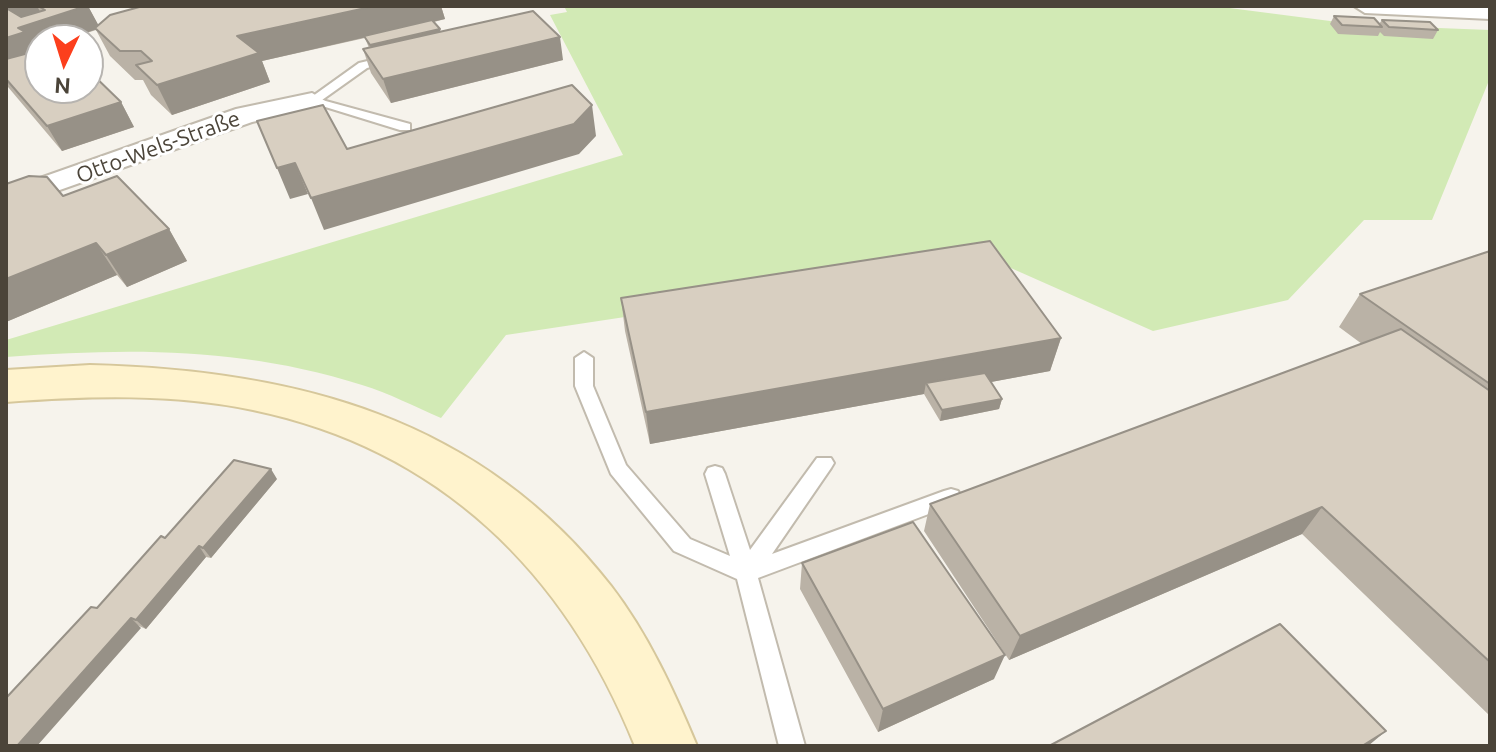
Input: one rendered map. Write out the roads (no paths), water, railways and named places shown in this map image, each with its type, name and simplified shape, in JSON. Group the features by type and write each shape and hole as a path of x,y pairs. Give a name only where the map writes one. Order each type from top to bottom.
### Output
{"street":[{"path":"1365,6 1490,12"},
{"name":"Otto-Wels-Straße","path":"6,200 245,115 312,101"},
{"path":"6,386 65,379 136,381 296,402 360,423 451,468 526,529 591,602 666,746"}],"lane":[{"path":"312,101 363,65 408,54"},
{"path":"312,101 405,127"},
{"path":"584,358 584,386 618,469 682,545 746,573 966,492"},
{"path":"746,573 824,463"},
{"path":"715,474 746,573 792,746"}]}
